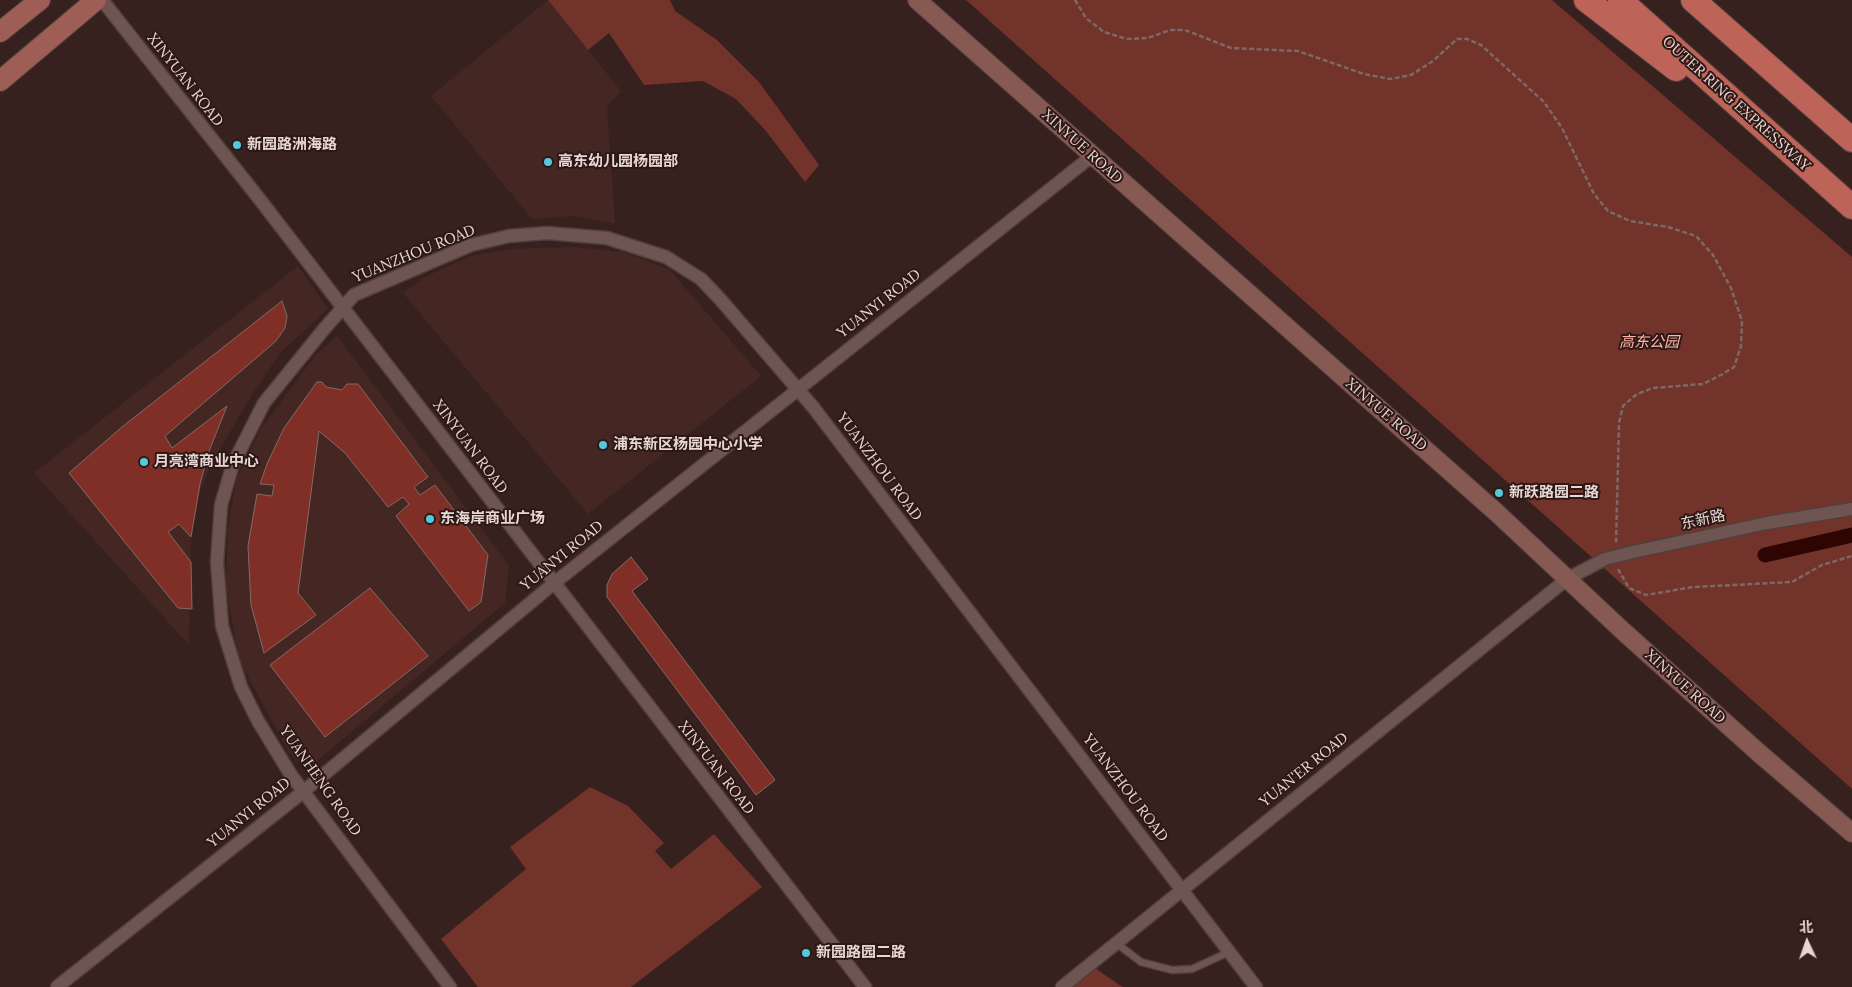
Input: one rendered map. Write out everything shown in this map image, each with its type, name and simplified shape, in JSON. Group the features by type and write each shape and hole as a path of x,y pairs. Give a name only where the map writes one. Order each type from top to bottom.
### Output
{"highway":[{"path":"1586,0 1799,161"},
{"name":"OUTER RING EXPRESSWAY","path":"1620,0 1852,208"},
{"path":"1693,0 1852,140"},
{"path":"1708,0 1767,65"}],"main road":[{"path":"0,32 40,0"},
{"path":"0,81 96,0"}],"street":[{"name":"XINYUAN ROAD","path":"102,0 343,308 864,987"},
{"name":"XINYUE ROAD","path":"917,0 1497,513 1759,754 1852,833"},
{"name":"YUANYI ROAD","path":"57,987 304,791 553,584 1092,156"},
{"name":"YUANZHOU ROAD","path":"343,308 354,294 373,285 471,245 509,236 546,233 607,238 666,257 701,278 739,320 796,390 813,407 1256,987"},
{"name":"YUANHENG ROAD","path":"343,308 264,403 233,464 221,505 217,562 222,626 230,655 258,721 304,791 450,987"},
{"name":"东新路","path":"1567,579 1605,559 1617,556 1767,523 1852,509"},
{"name":"YUAN'ER ROAD","path":"1062,987 1567,579"}],"lane":[{"path":"1116,943 1141,962 1172,970 1192,969 1229,952"}],"path":[{"path":"1075,0 1086,18 1104,32 1127,39 1148,38 1170,30 1185,30 1231,48 1298,51 1364,74 1390,79 1411,75 1433,61 1457,39 1467,39 1481,45 1544,102 1562,128 1594,194 1608,211 1630,221 1668,227 1696,236 1713,255 1731,288 1742,321 1741,346 1734,367 1703,384 1653,388 1637,394 1623,406 1619,424 1615,538 1619,573 1629,588 1646,595 1693,587 1792,582 1822,565 1852,556"}],"shaded area":[{"name":"高东幼儿园杨园部","path":"548,0 621,91 607,107 615,224 573,216 532,219 431,96"},
{"name":"浦东新区杨园中心小学","path":"573,247 623,252 670,270 761,376 588,514 403,293 425,277 470,256 510,249"},
{"path":"298,266 328,309 280,353 253,393 211,464 195,505 191,537 189,645 34,473"},
{"path":"337,336 509,566 505,603 306,770 289,752 239,660 226,587 228,527 237,478 260,430 315,356"}],"green space":[{"path":"548,0 670,0 675,11 717,40 759,82 819,165 805,182 766,131 736,99 703,81 644,85 609,33 588,50"},
{"name":"高东公园","path":"966,0 1552,0 1852,257 1852,789"},
{"path":"590,787 628,806 664,843 655,851 671,869 714,834 762,887 631,987 478,987 441,939 526,869 510,847"},
{"path":"1095,968 1121,986 1123,987 1073,987"}],"building":[{"name":"月亮湾商业中心","path":"282,301 287,316 285,328 276,341 165,436 172,448 227,406 209,451 200,484 191,537 179,524 168,532 191,562 192,609 178,608 69,473 122,427"},
{"name":"东海岸商业广场","path":"317,382 322,382 326,387 342,390 347,384 358,384 428,477 414,487 420,495 435,485 488,555 481,602 469,611 396,516 409,504 403,497 388,507 345,453 319,431 298,593 316,615 264,653 251,605 248,546 257,494 272,496 274,485 260,484 267,464 284,428"},
{"path":"631,557 648,579 632,591 775,780 756,795 607,597 607,585 612,574"},
{"path":"370,588 428,656 325,737 270,665"}],"waterway":[{"path":"1765,555 1852,535"}],"place":[{"name":"新园路洲海路","path":"237,145"},
{"name":"高东幼儿园杨园部","path":"548,162"},
{"name":"浦东新区杨园中心小学","path":"603,445"},
{"name":"月亮湾商业中心","path":"144,462"},
{"name":"新跃路园二路","path":"1499,493"},
{"name":"东海岸商业广场","path":"430,519"},
{"name":"新园路园二路","path":"806,953"}]}
